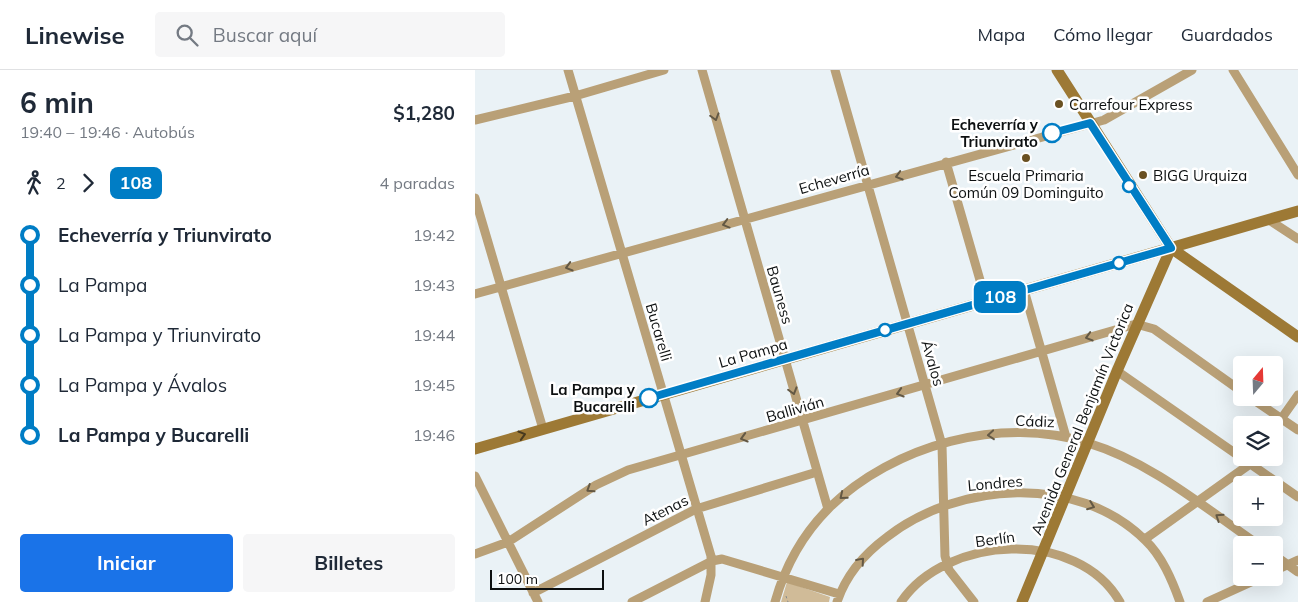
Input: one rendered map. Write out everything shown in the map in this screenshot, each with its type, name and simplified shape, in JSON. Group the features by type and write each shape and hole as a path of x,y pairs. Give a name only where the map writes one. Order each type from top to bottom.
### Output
{"street":[{"name":"Bucarelli","path":"568,70 712,561 705,602"},
{"path":"475,120 575,96 664,70"},
{"name":"Bauness","path":"702,70 828,509"},
{"name":"Ávalos","path":"835,70 942,444 945,556 947,565"},
{"path":"1057,70 1171,248 1298,337"},
{"name":"Echeverría","path":"475,294 946,162 1104,120 1192,70"},
{"path":"1233,70 1298,175"},
{"path":"946,162 986,301"},
{"path":"475,198 543,429"},
{"name":"La Pampa","path":"475,449 1298,211"},
{"path":"1269,220 1298,239"},
{"name":"Avenida General Benjamín Victorica","path":"1022,602 1136,324 1171,248"},
{"path":"1024,290 1066,437"},
{"path":"1136,324 1154,329 1233,385"},
{"name":"Ballivián","path":"475,554 508,542 616,475 1136,324"},
{"path":"1117,370 1233,447"},
{"path":"1283,416 1298,395"},
{"path":"1262,406 1277,416"},
{"path":"1283,420 1298,430"},
{"name":"Cádiz","path":"828,509 876,472 942,444 981,436 1021,433 1066,437 1088,442 1131,460 1246,536"},
{"path":"1145,539 1197,503 1244,466"},
{"path":"1259,466 1298,497"},
{"name":"Atenas","path":"533,593 696,509 817,472"},
{"path":"475,476 538,602"},
{"name":"Londres","path":"838,598 859,562 879,543 908,522 943,506 971,498 1009,493 1065,498 1113,517 1145,539 1166,569 1180,602"},
{"path":"775,602 783,576 797,547 828,509"},
{"name":"Berlín","path":"901,602 923,578 947,565 987,552 1015,549 1043,551 1069,557 1091,570 1110,588 1120,602"},
{"path":"632,602 712,561 728,560 783,576 838,598"},
{"path":"1283,567 1298,560"},
{"path":"1283,561 1298,572"},
{"path":"947,565 974,602"},
{"path":"1207,602 1242,586"}],"shaded area":[{"path":"787,582 830,597 829,602 781,602"}],"bus line":[{"name":"108","path":"649,398 1171,248 1090,123 1052,133"}],"place":[{"name":"Carrefour Express","path":"1059,104"},
{"name":"Echeverría y Triunvirato","path":"1052,133"},
{"name":"Escuela Primaria Común 09 Dominguito","path":"1026,158"},
{"name":"BIGG Urquiza","path":"1143,175"},
{"name":"La Pampa y Bucarelli","path":"649,398"}]}
